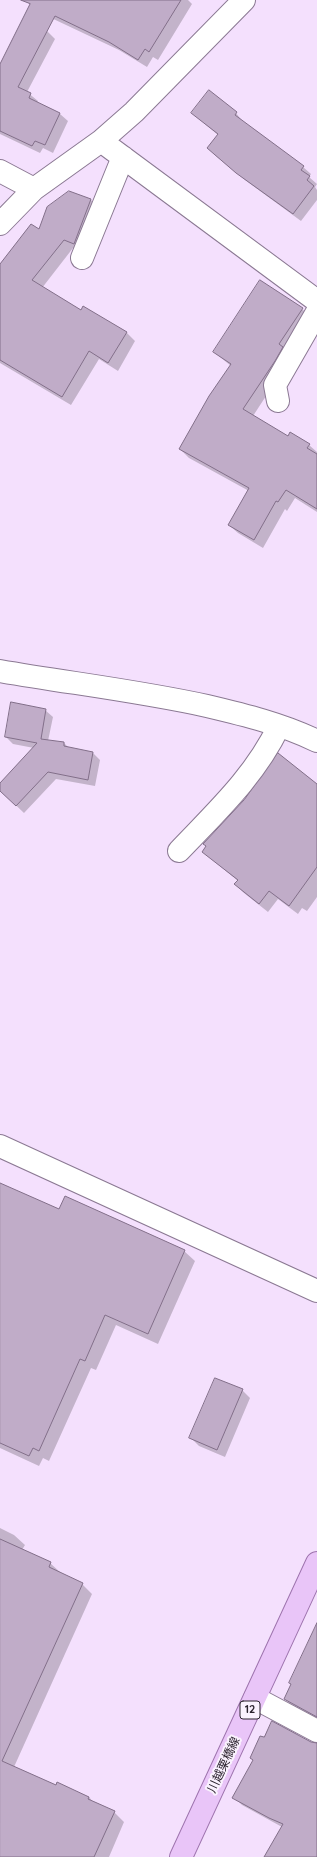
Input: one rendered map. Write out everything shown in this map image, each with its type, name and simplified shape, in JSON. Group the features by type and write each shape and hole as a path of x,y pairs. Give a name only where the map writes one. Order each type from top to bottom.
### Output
{"main road":[{"name":"川越栗橋線","path":"181,1857 317,1563"}],"street":[{"path":"0,224 34,189 101,141 134,112 244,0"},
{"path":"101,141 317,301"},
{"path":"82,258 123,158"},
{"path":"0,171 34,189"},
{"path":"278,401 275,385 317,312"},
{"path":"0,671 165,697 244,714 300,733 317,741"},
{"path":"179,851 244,783 268,748 279,726"},
{"path":"0,1146 317,1290"},
{"path":"255,1698 317,1731"}],"building":[{"path":"21,0 181,0 149,52 145,49 138,60 109,42 55,16 18,87 31,93 29,98 60,113 45,145 35,141 32,146 0,131 0,64 30,4"},
{"path":"209,90 237,112 235,115 304,166 301,170 310,176 307,180 314,186 293,214 236,173 207,148 218,134 191,113"},
{"path":"69,191 91,199 74,244 64,240 32,280 81,310 83,306 127,332 108,363 89,351 62,397 0,360 0,264 31,224 39,229 47,207"},
{"path":"260,280 303,308 279,344 283,347 275,361 243,409 288,436 290,432 310,444 307,448 317,454 317,509 286,490 278,502 276,501 254,540 228,525 249,488 179,449 209,396 231,364 213,352"},
{"path":"11,702 46,709 41,739 64,742 64,746 93,752 88,780 48,772 16,806 0,791 0,783 37,743 5,737"},
{"path":"278,753 317,784 317,867 289,906 269,891 259,904 234,884 238,880 202,852 206,846 203,844 244,800"},
{"path":"0,1183 59,1209 65,1196 185,1250 148,1334 105,1315 85,1361 80,1359 39,1451 33,1448 29,1456 0,1443"},
{"path":"215,1378 243,1389 217,1450 189,1438"},
{"path":"0,1539 51,1562 49,1567 83,1583 2,1761 56,1785 57,1782 89,1797 88,1799 115,1811 94,1857 0,1857"},
{"path":"317,1623 317,1717 284,1699 291,1684 289,1683"},
{"path":"272,1721 311,1742 317,1743 317,1857 264,1857 283,1824 232,1798 253,1760 250,1758 260,1736 264,1737"}]}
